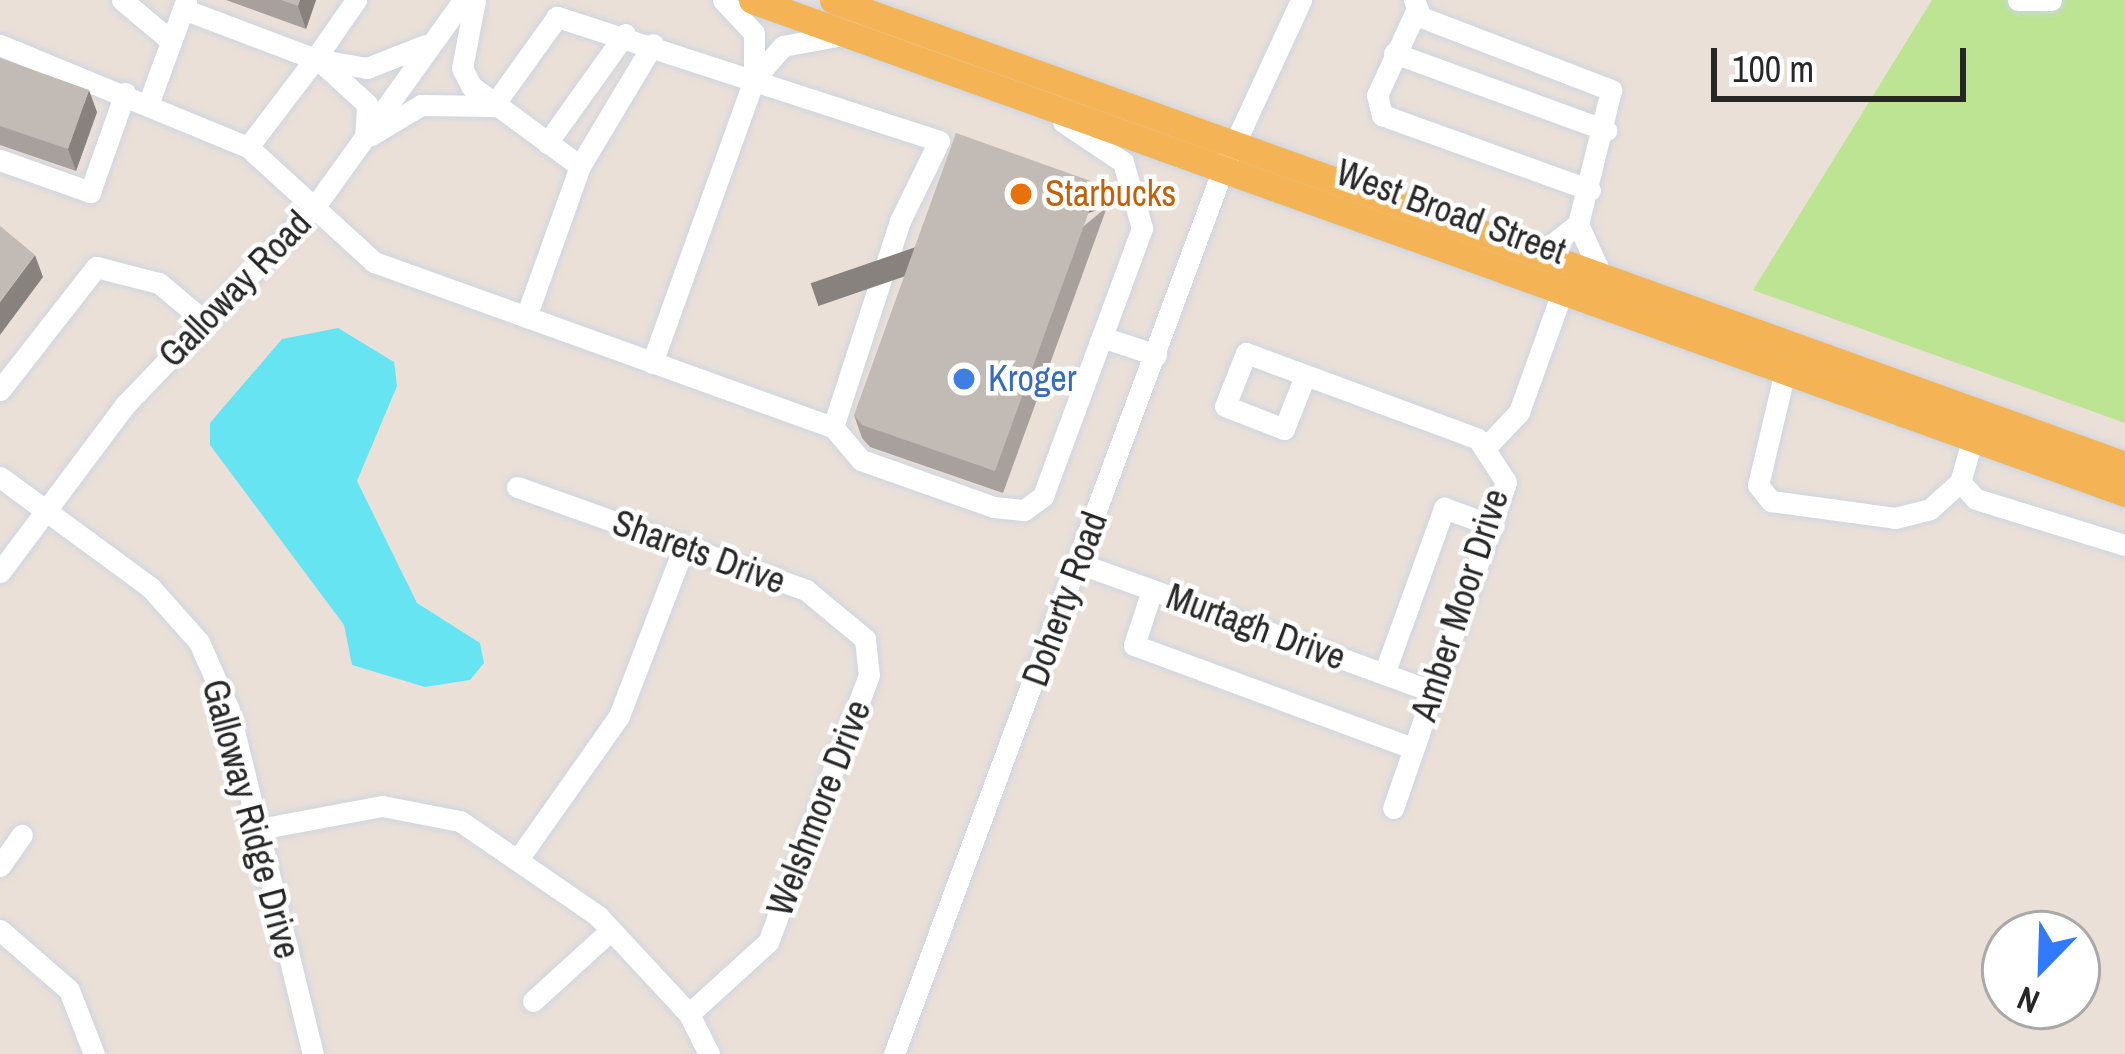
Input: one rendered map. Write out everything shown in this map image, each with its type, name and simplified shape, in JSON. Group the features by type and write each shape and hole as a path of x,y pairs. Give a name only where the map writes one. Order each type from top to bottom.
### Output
{"main road":[{"name":"West Broad Street","path":"752,0 1009,92 1540,254 1977,426 2125,493"},
{"name":"West Broad Street","path":"832,0 897,11 1228,156 1563,290 1785,371 2125,465"}],"street":[{"path":"122,0 164,36"},
{"path":"248,147 356,0"},
{"name":"Galloway Road","path":"0,572 205,321 313,209 464,0"},
{"path":"476,0 462,68 494,106 580,166"},
{"path":"652,363 754,79 754,33 723,0"},
{"name":"Doherty Road","path":"894,1054 1228,156 1301,0"},
{"path":"149,102 164,36 184,5 315,58 398,64 440,34"},
{"path":"1540,254 1578,224 1590,190 1606,130 1604,84 1416,5 1377,95 1382,115 1590,190"},
{"path":"494,106 557,17 625,34 939,141 900,221 833,427"},
{"path":"547,143 625,34"},
{"path":"754,79 783,46 856,37"},
{"path":"526,317 580,166 653,44"},
{"path":"0,45 149,102 248,147 374,262 833,427 861,460 1024,510 1042,496 1142,228 1132,184 1088,135 1009,92"},
{"path":"1394,53 1606,130"},
{"path":"315,58 367,104 365,138 454,98 494,106"},
{"path":"0,160 90,192 125,93"},
{"path":"1578,224 1602,277"},
{"path":"0,390 96,267 158,283 205,321"},
{"path":"1488,445 1519,412 1563,290"},
{"path":"1102,337 1156,355"},
{"name":"Amber Moor Drive","path":"1305,376 1284,429 1226,406 1246,353 1488,445 1506,482 1393,808"},
{"path":"1785,371 1758,484 1772,501 1895,518 1930,509 1960,482 1977,426"},
{"name":"Galloway Ridge Drive","path":"0,477 150,586 199,642 259,830 314,1054"},
{"path":"1960,482 1976,499 2125,545"},
{"name":"Sharets Drive","path":"518,487 825,598 865,639"},
{"path":"1384,674 1444,508 1494,526"},
{"path":"521,855 619,716 684,547"},
{"name":"Murtagh Drive","path":"1078,563 1433,692"},
{"path":"1152,590 1134,645 1413,748"},
{"name":"Welshmore Drive","path":"689,1014 776,925 868,675 865,639"},
{"path":"259,830 343,809 422,808 521,855 610,929 689,1014 709,1054"},
{"path":"0,866 22,836"},
{"path":"533,1001 610,929"},
{"path":"0,930 69,990 94,1054"}],"green space":[{"path":"1932,0 2125,0 2125,423 1753,290"}],"water":[{"path":"338,328 394,362 397,386 357,481 417,603 480,643 484,663 470,680 425,687 352,665 344,625 210,445 210,423 282,339"}],"building":[{"path":"0,58 89,90 68,149 0,126"},
{"name":"Kroger","path":"956,133 1099,184 995,471 862,425 854,415"},
{"path":"0,226 35,255 0,302"}],"place":[{"name":"Starbucks","path":"1021,194"},
{"name":"Kroger","path":"964,379"}]}
